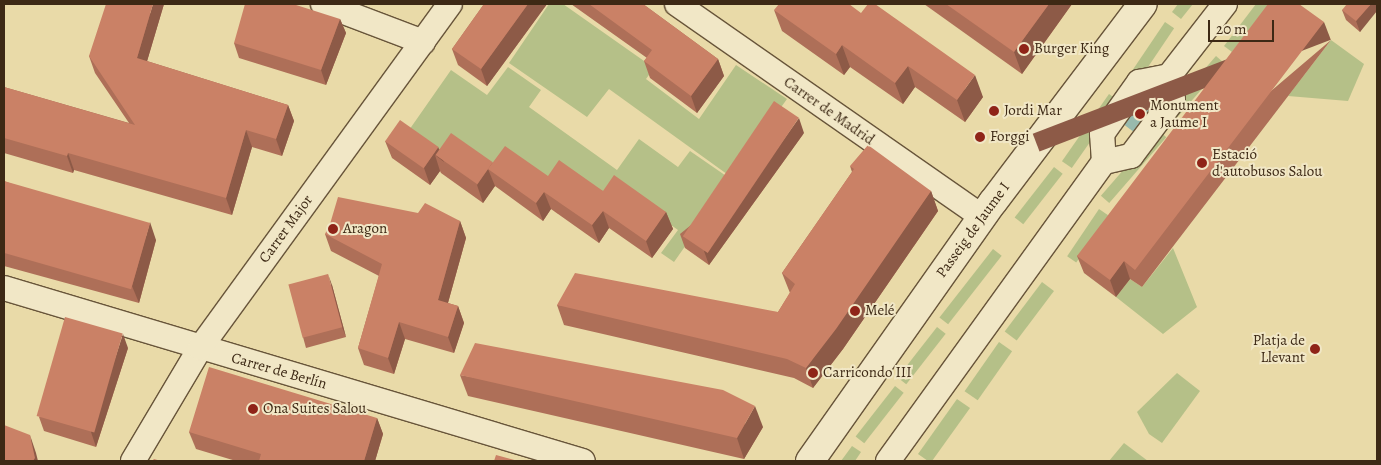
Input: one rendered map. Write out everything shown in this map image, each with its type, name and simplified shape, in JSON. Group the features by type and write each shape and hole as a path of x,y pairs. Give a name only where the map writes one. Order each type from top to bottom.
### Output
{"street":[{"path":"323,4 423,42"},
{"name":"Carrer Major","path":"133,461 200,348 450,4"},
{"name":"Carrer de Madrid","path":"677,4 982,217"},
{"name":"Passeig de Jaume I","path":"810,461 982,217 1143,4"},
{"path":"888,461 1104,162 1102,134 1140,82 1169,76 1225,4"},
{"path":"1104,162 1131,156 1173,100 1169,76"},
{"name":"Carrer de Berlín","path":"4,288 584,461"}],"green space":[{"path":"549,4 563,4 654,68 646,79 699,119 736,65 787,99 731,177 609,89 587,117 509,63"},
{"path":"1178,4 1193,4 1181,19 1172,12"},
{"path":"1256,4 1269,4 1232,52 1224,46"},
{"path":"1165,22 1174,28 1130,94 1121,87"},
{"path":"1331,40 1364,64 1348,101 1288,96"},
{"path":"1216,56 1224,63 1169,127 1161,119"},
{"path":"508,67 541,90 529,107 617,170 639,139 678,167 690,151 732,180 674,262 661,253 678,230 618,187 607,202 498,177 445,160 407,133 451,70 487,95"},
{"path":"1109,94 1119,101 1072,168 1062,161"},
{"path":"1158,130 1166,137 1109,203 1101,196"},
{"path":"1054,167 1063,174 1023,224 1015,217"},
{"path":"1099,209 1108,215 1076,262 1067,256"},
{"path":"1173,248 1197,307 1163,334 1116,297 1130,279 1142,287"},
{"path":"993,249 1002,256 948,324 939,318"},
{"path":"1042,282 1054,291 1017,341 1005,332"},
{"path":"937,327 946,334 906,384 898,377"},
{"path":"999,342 1012,351 978,400 965,391"},
{"path":"1177,373 1200,391 1162,443 1149,434 1137,412"},
{"path":"895,386 904,393 864,443 856,436"},
{"path":"957,399 970,408 932,461 928,461 918,454"},
{"path":"1124,443 1148,461 1109,461"},
{"path":"852,446 861,452 855,461 841,461"}],"shaded area":[{"path":"1147,93 1159,102 1136,133 1124,124"}],"building":[{"path":"106,4 153,4 137,58 288,105 276,139 246,130 226,198 68,153 67,156 4,138 4,87 135,125 89,56"},
{"path":"245,4 293,4 340,19 321,70 234,43"},
{"path":"484,4 528,4 481,69 452,49"},
{"path":"589,4 643,4 718,59 691,96 644,61 652,50"},
{"path":"779,4 849,4 861,13 868,4 875,4 975,75 957,100 908,66 895,83 842,45 836,54 774,10"},
{"path":"946,4 1049,4 1014,52"},
{"name":"Estació d'autobusos Salou","path":"1268,4 1299,4 1324,22 1135,270 1124,261 1110,280 1077,256"},
{"path":"1347,4 1371,4 1356,21 1342,10"},
{"path":"774,101 799,118 708,253 683,236"},
{"path":"400,120 439,147 424,168 385,141"},
{"path":"451,133 493,162 477,184 436,155"},
{"path":"868,145 931,191 836,329 806,368 787,359 557,305 575,273 778,312 795,284 782,273 854,169 850,166"},
{"path":"505,146 548,176 559,160 603,191 614,175 666,212 646,241 603,211 592,225 544,192 536,203 488,169"},
{"path":"4,181 150,223 131,289 4,253"},
{"path":"338,197 418,213 425,203 460,221 438,300 458,306 448,337 399,322 388,358 358,348 382,264 325,234"},
{"path":"328,274 342,327 303,338 288,285"},
{"path":"65,317 123,334 94,433 37,416"},
{"path":"475,343 723,390 755,406 737,438 460,375"},
{"name":"Ona Suites Salou","path":"209,367 377,418 364,461 259,461 261,454 189,432"},
{"path":"4,425 30,435 35,458 33,461 4,461"},
{"path":"496,455 518,461 494,461"}],"place":[{"name":"Burger King","path":"1024,49"},
{"name":"Jordi Mar","path":"994,111"},
{"name":"Monument a Jaume I","path":"1140,114"},
{"name":"Forggi","path":"980,137"},
{"name":"Estació d'autobusos Salou","path":"1202,163"},
{"name":"Aragon","path":"333,229"},
{"name":"Melé","path":"855,311"},
{"name":"Platja de Llevant","path":"1315,349"},
{"name":"Carricondo III","path":"813,373"},
{"name":"Ona Suites Salou","path":"253,409"}]}
